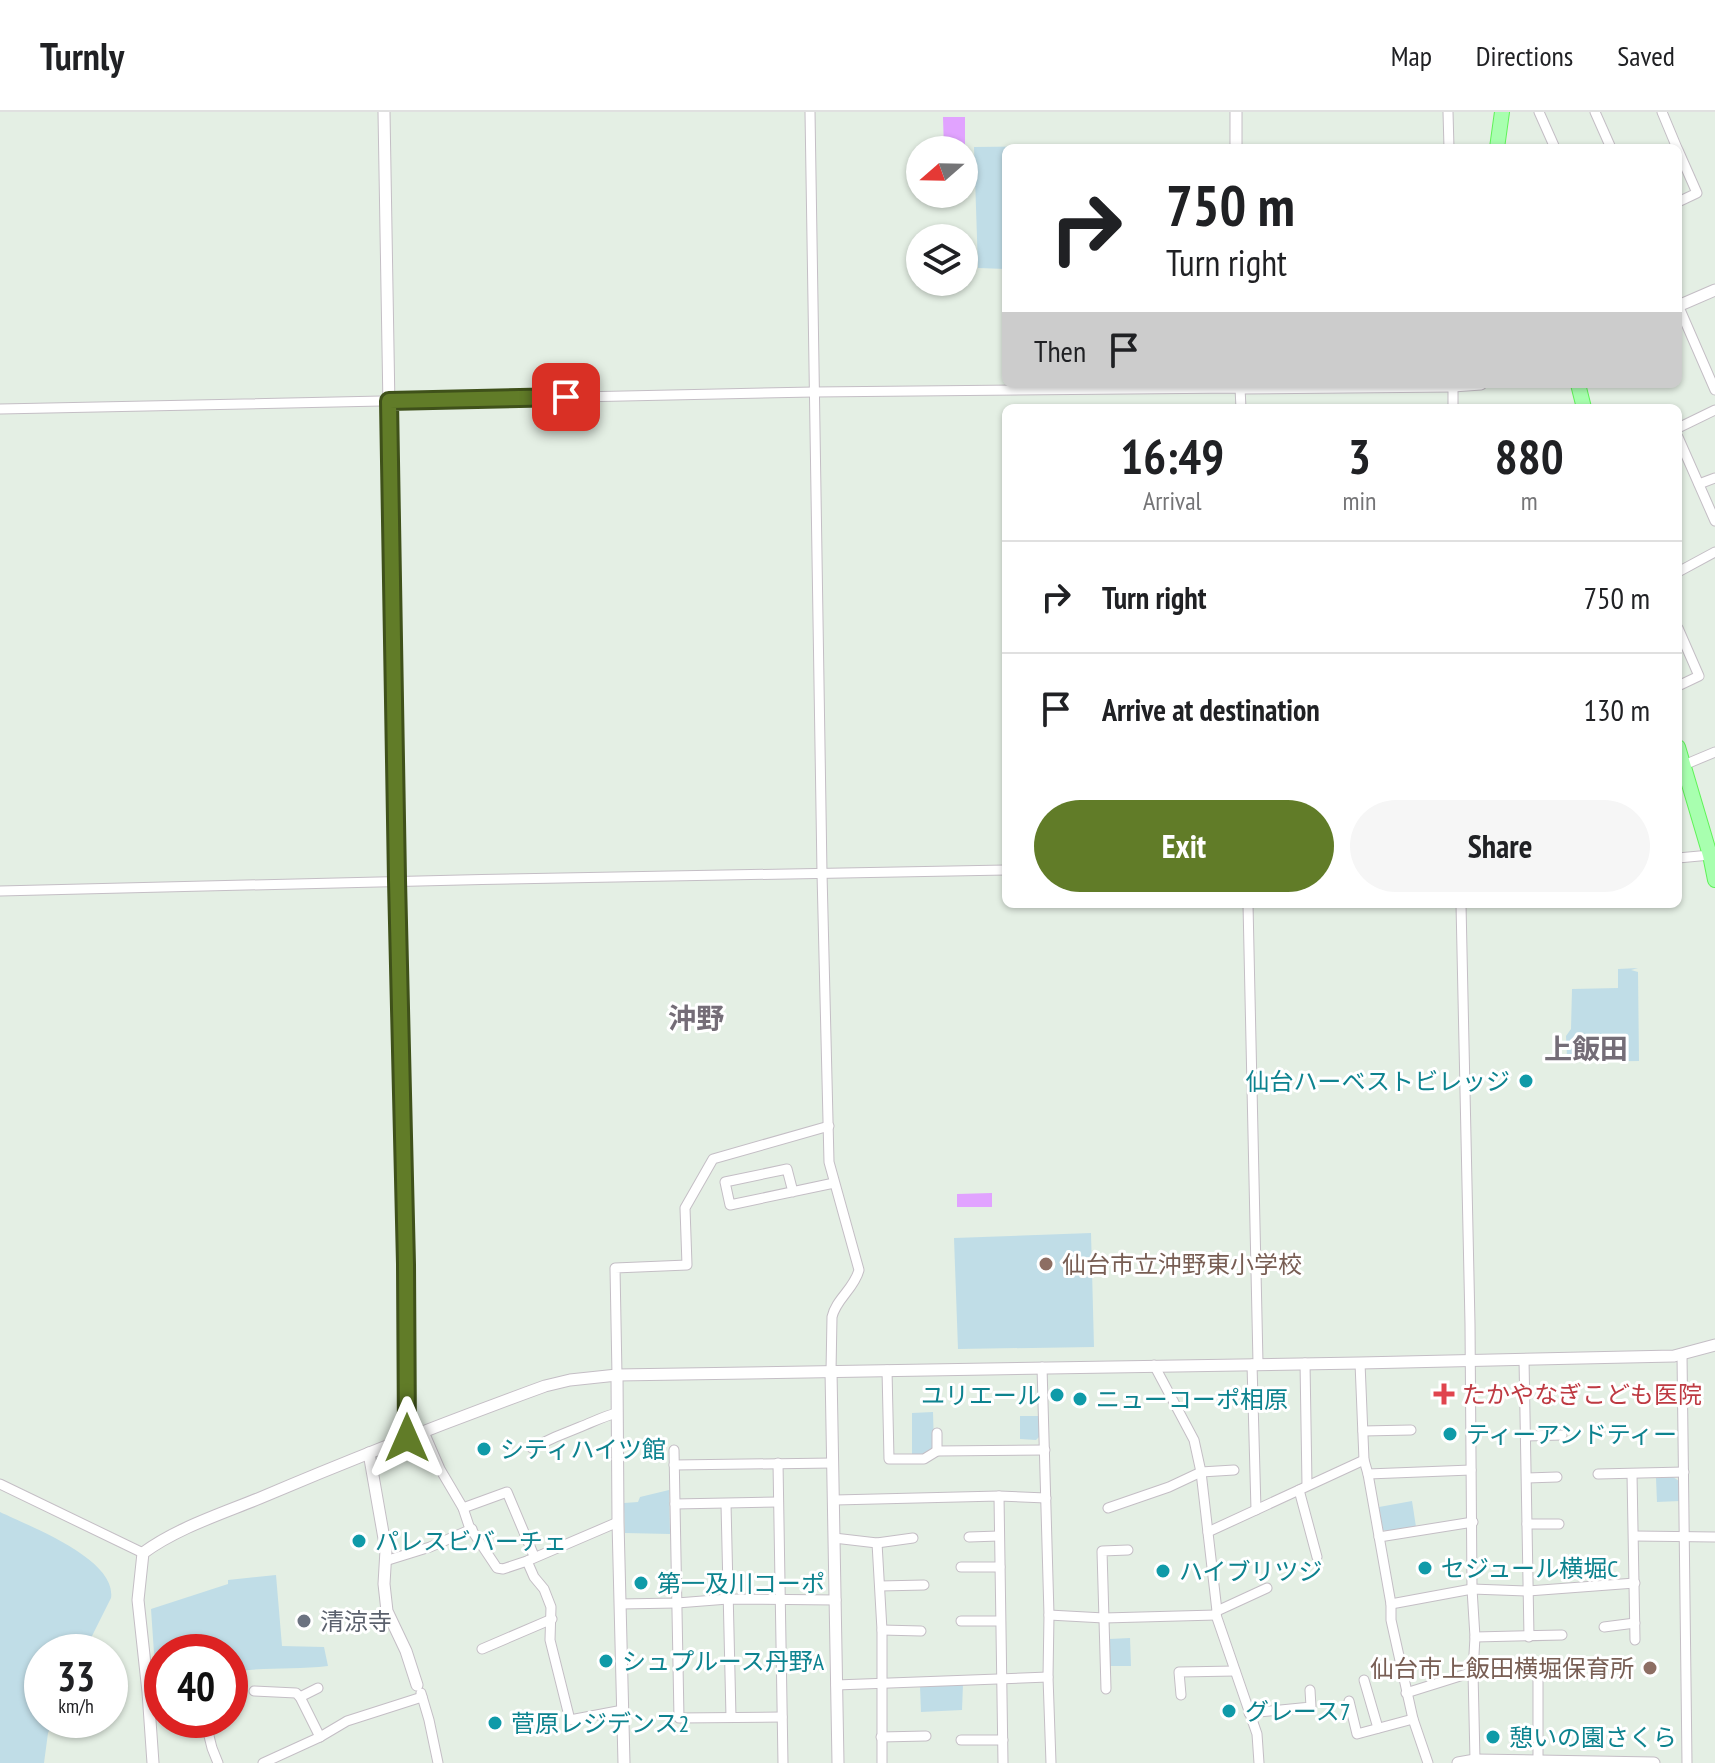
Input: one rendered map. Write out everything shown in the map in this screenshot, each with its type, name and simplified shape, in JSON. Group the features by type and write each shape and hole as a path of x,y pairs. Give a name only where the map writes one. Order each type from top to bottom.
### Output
{"main road":[{"path":"1498,144 1502,112"},
{"path":"1682,759 1715,878"}],"street":[{"path":"384,112 407,1438"},
{"path":"810,112 829,1162 859,1270 857,1281 833,1309 832,1317 838,1763"},
{"path":"1236,112 1236,144"},
{"path":"1448,112 1449,144"},
{"path":"1539,112 1553,144"},
{"path":"1595,112 1609,144"},
{"path":"1662,112 1676,144"},
{"path":"1682,158 1697,193 1682,200"},
{"path":"1682,304 1715,290"},
{"path":"1682,315 1715,390"},
{"path":"0,409 1098,388"},
{"path":"1682,426 1715,410"},
{"path":"1682,446 1715,521"},
{"path":"1699,484 1715,478"},
{"path":"1682,570 1715,552"},
{"path":"1682,637 1699,676 1682,684"},
{"path":"1684,765 1715,752"},
{"path":"1682,858 1710,855"},
{"path":"0,891 397,880 1002,870"},
{"path":"1248,908 1256,1510"},
{"path":"1461,908 1475,1760"},
{"path":"624,1763 615,1268 687,1265 685,1208 713,1159 829,1126"},
{"path":"793,1192 787,1169 725,1182 730,1205 793,1192 834,1183"},
{"path":"144,1655 138,1600 143,1553 154,1544 407,1438 545,1386 570,1380 617,1375 1682,1355 1715,1345"},
{"path":"1682,1355 1687,1763"},
{"path":"1524,1359 1529,1637"},
{"path":"1305,1363 1303,1488 1317,1557"},
{"path":"1360,1363 1364,1460 1391,1604 1391,1620 1406,1693 1428,1763"},
{"path":"1154,1365 1194,1440 1201,1472 1217,1613 1257,1734 1259,1763"},
{"path":"1042,1367 1051,1763"},
{"path":"887,1370 889,1459 924,1459 937,1451 1045,1450"},
{"path":"532,1448 605,1415 617,1413"},
{"path":"1363,1431 1411,1430"},
{"path":"424,1432 472,1529 497,1568 503,1569 618,1522"},
{"path":"937,1433 937,1451"},
{"path":"1526,1436 1562,1435"},
{"path":"674,1450 679,1718 782,1717"},
{"path":"369,1453 386,1550 384,1584 387,1611 406,1651 422,1697 438,1763"},
{"path":"1208,1532 1364,1460"},
{"path":"775,1763 783,1763 778,1463"},
{"path":"674,1465 833,1463"},
{"path":"1108,1508 1169,1487 1201,1472 1234,1470"},
{"path":"1368,1474 1471,1470"},
{"path":"1598,1474 1684,1472"},
{"path":"1632,1474 1635,1640"},
{"path":"1527,1478 1557,1477"},
{"path":"0,1484 143,1553"},
{"path":"463,1508 507,1492 534,1577 550,1602 550,1640 570,1720 623,1710"},
{"path":"835,1500 999,1496 1046,1498"},
{"path":"999,1496 1003,1763"},
{"path":"675,1504 778,1502"},
{"path":"726,1504 731,1717"},
{"path":"1379,1537 1473,1522"},
{"path":"1527,1524 1559,1524"},
{"path":"385,1561 472,1529"},
{"path":"969,1537 999,1536"},
{"path":"1635,1536 1715,1537"},
{"path":"834,1538 877,1543 913,1538"},
{"path":"877,1543 882,1630 882,1763"},
{"path":"1106,1689 1102,1551 1128,1550"},
{"path":"961,1567 1000,1567"},
{"path":"1391,1604 1472,1589 1528,1591 1635,1583"},
{"path":"880,1586 924,1585"},
{"path":"1049,1615 1104,1618 1217,1613 1267,1588"},
{"path":"620,1604 728,1599 836,1600"},
{"path":"482,1649 552,1619"},
{"path":"961,1621 1000,1621"},
{"path":"1604,1627 1635,1623"},
{"path":"882,1630 921,1631"},
{"path":"1475,1637 1562,1635"},
{"path":"1181,1695 1179,1672 1235,1671"},
{"path":"1406,1693 1473,1672"},
{"path":"1536,1762 1538,1675"},
{"path":"836,1685 1048,1677"},
{"path":"1364,1680 1378,1728"},
{"path":"300,1697 318,1688"},
{"path":"1249,1713 1311,1707 1310,1690"},
{"path":"254,1691 296,1693 320,1737"},
{"path":"263,1763 347,1721 422,1697"},
{"path":"1349,1701 1357,1734 1413,1719"},
{"path":"881,1737 926,1736"},
{"path":"151,1738 153,1763"},
{"path":"210,1738 218,1763"},
{"path":"961,1740 1003,1740"},
{"path":"1458,1763 1475,1760 1654,1763"}],"shaded area":[{"path":"943,117 965,117 965,136 944,136"},
{"path":"978,147 1002,147 1002,269 978,268"},
{"path":"1638,968 1631,970 1638,972 1639,1061 1573,1062 1567,1057 1566,1036 1571,1029 1572,989 1618,988 1618,969"},
{"path":"992,1193 992,1207 957,1207 957,1194"},
{"path":"1091,1233 1094,1347 958,1349 954,1238"},
{"path":"933,1412 934,1448 924,1455 912,1454 912,1413"},
{"path":"1020,1416 1040,1416 1041,1435 1036,1440 1020,1439"},
{"path":"1673,1477 1679,1481 1680,1501 1657,1502 1656,1478"},
{"path":"669,1490 670,1534 625,1533 624,1503 638,1502 640,1497"},
{"path":"1412,1501 1416,1527 1392,1532 1383,1530 1379,1507"},
{"path":"0,1512 86,1557 109,1584 111,1598 93,1634 24,1634 24,1738 47,1738 44,1763 0,1763"},
{"path":"276,1575 282,1646 324,1647 328,1666 248,1671 248,1634 153,1634 151,1609 228,1584 228,1580"},
{"path":"1130,1638 1131,1666 1109,1666 1109,1639"},
{"path":"963,1684 962,1710 921,1712 920,1686"}],"place":[{"name":"仙台ハーベストビレッジ","path":"1526,1081"},
{"name":"仙台市立沖野東小学校","path":"1046,1264"},
{"name":"たかやなぎこども医院","path":"1444,1394"},
{"name":"ユリエール","path":"1057,1395"},
{"name":"ニューコーポ相原","path":"1080,1399"},
{"name":"ティーアンドティー","path":"1450,1434"},
{"name":"シティハイツ館","path":"484,1449"},
{"name":"パレスビバーチェ","path":"359,1541"},
{"name":"セジュール横堀C","path":"1425,1568"},
{"name":"ハイブリツジ","path":"1163,1571"},
{"name":"第一及川コーポ","path":"641,1583"},
{"name":"清涼寺","path":"304,1621"},
{"name":"シュプルース丹野A","path":"606,1661"},
{"name":"仙台市上飯田横堀保育所","path":"1650,1668"},
{"name":"グレース7","path":"1229,1711"},
{"name":"菅原レジデンス2","path":"495,1723"},
{"name":"憩いの園さくら","path":"1493,1737"}],"district":[{"name":"沖野","path":"696,1017"},
{"name":"上飯田","path":"1586,1048"}],"route":[{"path":"407,1438 389,401 566,397"}]}
